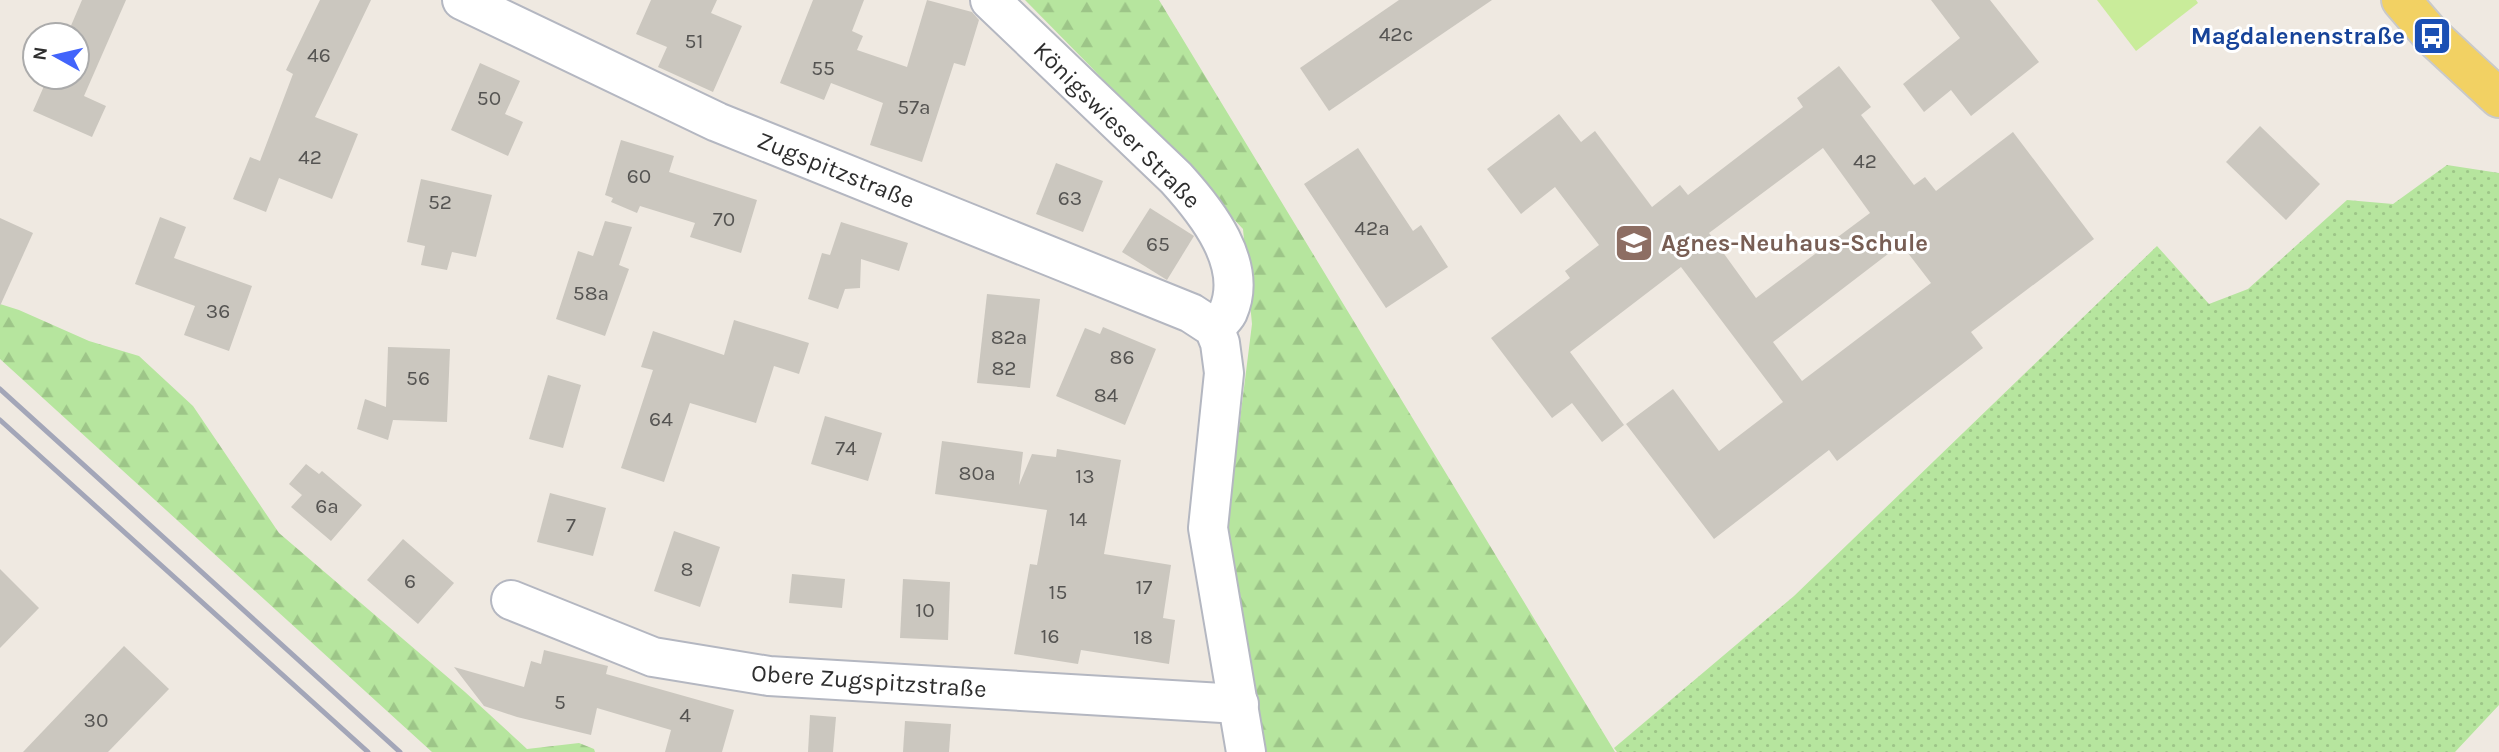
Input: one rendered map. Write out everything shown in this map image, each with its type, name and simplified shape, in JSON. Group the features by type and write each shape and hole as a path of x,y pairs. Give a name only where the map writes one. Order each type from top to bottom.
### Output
{"main road":[{"path":"2403,0 2432,36 2499,98"}],"street":[{"name":"Zugspitzstraße","path":"462,0 717,122 1191,313 1214,328"},
{"name":"Königswieser Straße","path":"990,0 1176,178 1200,205 1219,233 1230,264 1234,292 1227,314 1214,328"},
{"path":"1214,328 1220,343 1224,373 1209,528 1246,752"},
{"name":"Obere Zugspitzstraße","path":"511,600 653,657 769,676 1239,704"}],"green space":[{"path":"1025,0 1159,0 1615,752 1261,752 1226,531 1252,324 1243,229"},
{"path":"2097,0 2196,0 2198,3 2136,51"},
{"path":"2447,165 2499,173 2499,705 2455,752 1617,752 1614,748 1794,596 2157,246 2209,304 2248,289 2347,200 2393,204"},
{"path":"0,304 89,341 139,356 193,406 279,533 465,692 527,749 579,743 594,749 595,752 432,752 0,359"}],"building":[{"path":"82,0 126,0 91,80 91,21 73,21"},
{"path":"320,0 371,0 315,117 358,134 332,199 279,178 266,212 233,199 250,157 260,161 293,74 286,70"},
{"path":"651,0 717,0 711,13 742,26 713,92 658,67 667,47 636,34"},
{"path":"813,0 864,0 852,31 863,36 857,50 907,67 927,0 972,12 979,20 965,66 954,63 922,162 870,145 883,103 831,83 824,100 780,83"},
{"path":"1399,0 1492,0 1329,111 1300,68"},
{"path":"1931,0 1990,0 2039,62 1971,116 1951,90 1924,112 1903,84 1960,38"},
{"path":"480,63 520,81 505,114 523,122 508,156 451,130"},
{"path":"1839,66 1871,107 1861,115 1914,185 1925,177 1936,191 2013,132 2094,239 1971,332 1983,348 1837,461 1829,450 1714,539 1626,424 1673,389 1719,451 1783,402 1681,267 1570,352 1624,425 1602,442 1572,403 1552,418 1491,338 1570,278 1565,271 1599,245 1555,187 1521,214 1487,169 1559,114 1581,142 1595,131 1652,207 1680,185 1688,195 1803,107 1797,98","holes":["1823,148 1870,213 1756,298 1709,233","1901,244 1931,283 1802,381 1773,342"]},
{"path":"42,91 86,91 84,96 106,106 92,137 33,111"},
{"path":"2260,126 2320,184 2286,220 2226,162"},
{"path":"621,140 674,156 669,172 757,200 741,253 690,237 695,223 640,206 637,213 611,202 613,198 605,195"},
{"path":"1358,148 1413,231 1421,225 1448,267 1386,308 1304,184"},
{"path":"1056,163 1103,181 1083,232 1036,214"},
{"path":"421,179 492,195 476,257 452,252 447,270 421,265 425,246 407,242"},
{"path":"1150,208 1194,236 1167,280 1122,252"},
{"path":"160,217 186,227 174,258 252,286 229,351 184,335 195,306 135,284"},
{"path":"0,218 33,233 0,306"},
{"path":"605,221 632,227 619,265 629,269 605,336 556,319 578,251 593,256"},
{"path":"841,222 908,243 899,271 861,259 860,288 845,289 838,309 808,299 822,253 830,255"},
{"path":"987,294 1040,299 1030,388 977,383"},
{"path":"734,320 809,343 799,374 774,366 756,423 690,403 664,482 621,468 653,370 641,367 653,331 724,355"},
{"path":"1103,327 1156,349 1125,425 1056,396 1085,328 1100,334"},
{"path":"388,347 450,349 447,422 393,420 388,440 357,429 365,399 386,407"},
{"path":"548,375 581,385 563,448 529,439"},
{"path":"825,416 882,433 868,481 811,464"},
{"path":"942,441 1023,452 1019,485 1032,454 1056,457 1057,449 1121,460 1104,554 1171,565 1163,618 1175,620 1169,664 1081,650 1078,664 1014,654 1030,564 1037,565 1047,510 935,494"},
{"path":"306,464 319,474 322,471 362,505 331,541 291,507 302,495 289,484"},
{"path":"550,493 606,508 593,556 537,542"},
{"path":"674,531 720,547 700,607 654,591"},
{"path":"403,539 454,583 418,624 367,580"},
{"path":"0,569 39,608 0,648"},
{"path":"792,574 845,579 842,608 789,603"},
{"path":"903,579 950,582 948,640 900,638"},
{"path":"124,646 169,689 108,752 23,752"},
{"path":"544,650 608,666 606,674 734,710 722,752 665,752 671,730 597,708 591,735 517,717 484,706 454,667 524,687 531,661 541,664"},
{"path":"810,715 836,717 833,752 808,752"},
{"path":"905,721 951,724 949,752 903,752"}],"railway":[{"path":"0,389 400,752"},
{"path":"0,420 368,752"}],"place":[{"name":"Magdalenenstraße","path":"2432,36"},
{"name":"Agnes-Neuhaus-Schule","path":"1634,243"}]}
